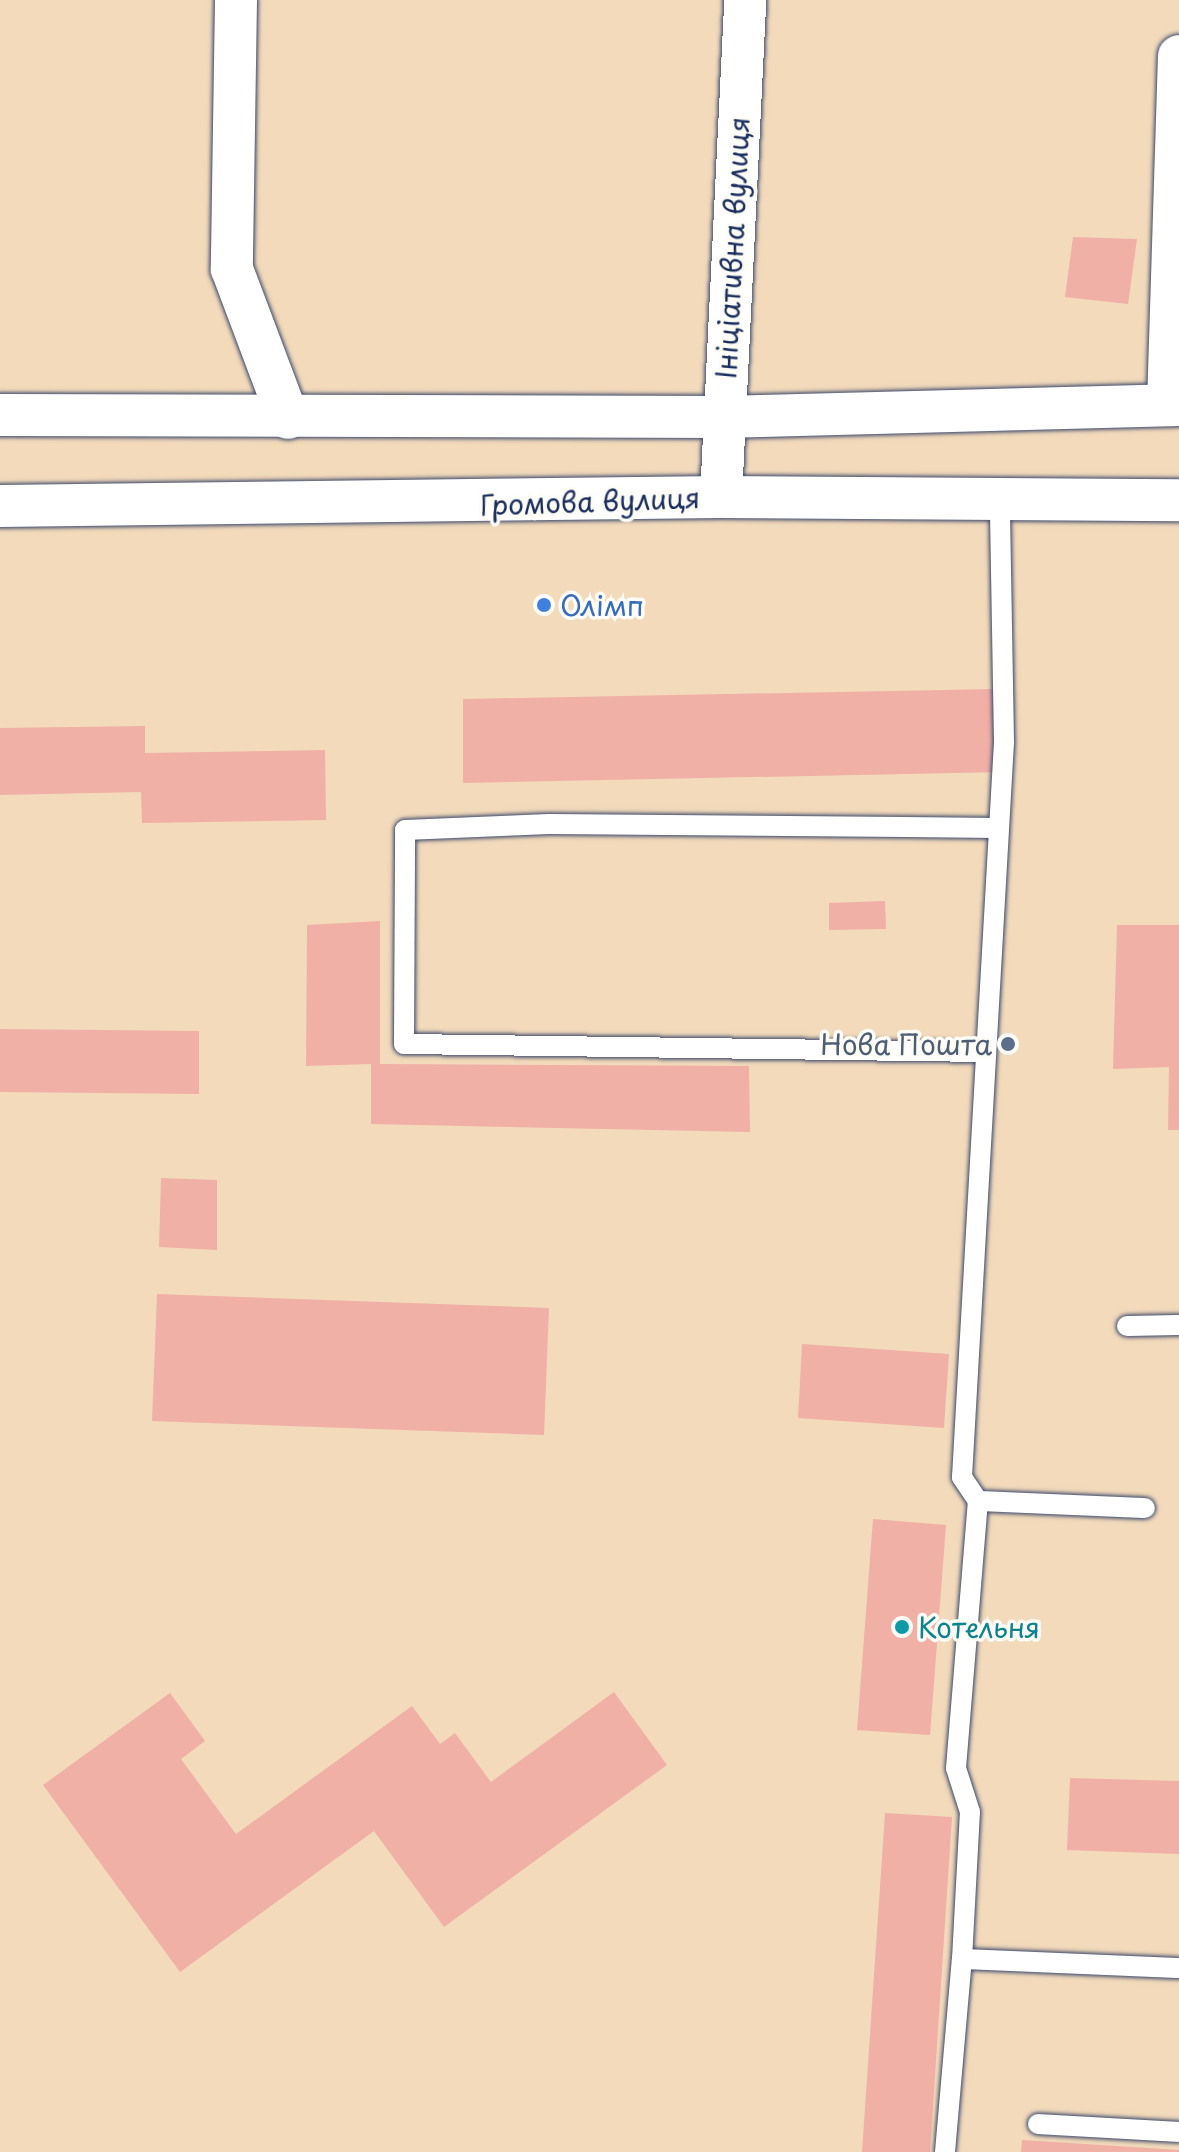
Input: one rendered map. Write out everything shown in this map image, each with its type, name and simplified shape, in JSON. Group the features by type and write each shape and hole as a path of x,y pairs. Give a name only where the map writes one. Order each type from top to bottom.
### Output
{"street":[{"path":"236,0 232,269 288,418"},
{"name":"Ініціативна вулиця","path":"721,497 745,0"},
{"path":"0,415 723,417 1174,405 1179,56"},
{"name":"Громова вулиця","path":"0,506 721,497 1000,504 1179,500"}],"lane":[{"path":"945,2152 962,1959 970,1812 956,1768 978,1501 962,1477 998,828 1000,504"},
{"path":"985,1052 404,1044 405,830 549,824 998,828"},
{"path":"1127,1326 1179,1325"},
{"path":"978,1501 1145,1508"},
{"path":"962,1959 1179,1968"},
{"path":"1038,2124 1179,2132"}],"building":[{"path":"1073,237 1137,239 1128,304 1065,297"},
{"path":"996,689 1003,772 463,783 463,699"},
{"path":"145,726 145,753 325,750 326,820 142,823 141,792 0,795 0,728"},
{"path":"885,901 886,929 829,930 829,903"},
{"path":"380,921 380,1064 749,1066 750,1132 371,1124 371,1064 306,1066 307,925"},
{"path":"1117,925 1179,925 1179,1130 1168,1130 1169,1067 1113,1069"},
{"path":"0,1029 199,1031 199,1094 0,1092"},
{"path":"161,1178 217,1180 217,1250 159,1247"},
{"path":"157,1294 549,1308 544,1435 152,1421"},
{"path":"802,1344 949,1354 944,1428 798,1418"},
{"name":"Котельня","path":"873,1519 946,1525 930,1735 857,1730"},
{"path":"614,1692 667,1765 444,1927 374,1831 180,1972 43,1785 170,1693 205,1741 181,1759 236,1834 412,1706 440,1744 455,1733 491,1782"},
{"path":"1070,1778 1179,1781 1179,1854 1067,1850"},
{"path":"885,1813 952,1817 930,2152 862,2152"},
{"path":"1022,2140 1179,2150 1179,2152 1021,2152"}],"place":[{"name":"Олімп","path":"544,605"},
{"name":"Нова Пошта","path":"1008,1044"},
{"name":"Котельня","path":"902,1627"}]}
